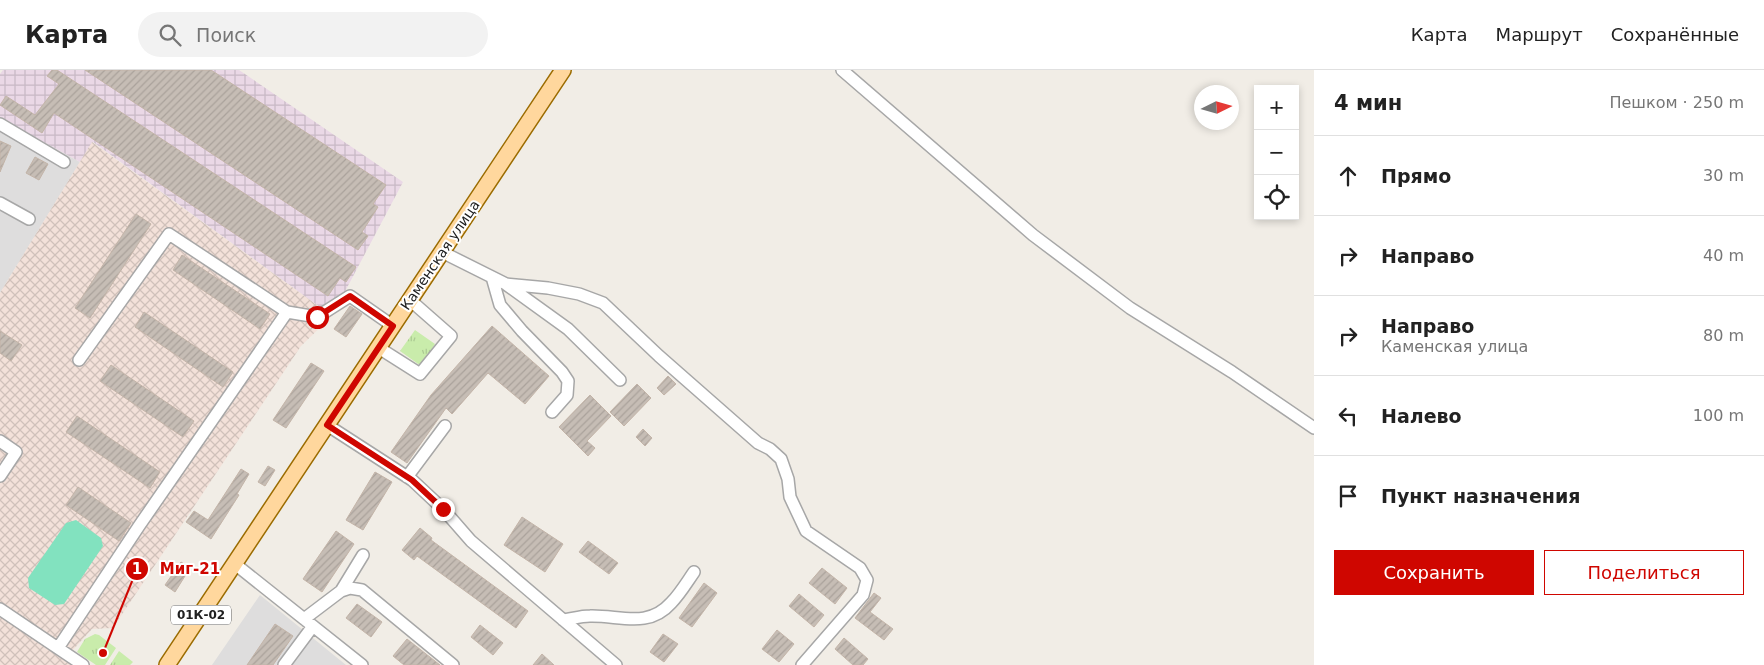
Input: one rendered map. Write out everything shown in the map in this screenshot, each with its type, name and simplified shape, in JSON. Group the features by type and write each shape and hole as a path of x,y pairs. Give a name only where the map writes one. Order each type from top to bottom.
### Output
{"main road":[{"name":"Каменская улица","path":"167,665 563,70"}],"street":[{"path":"842,70 1033,235 1130,308 1232,372 1314,428"},
{"path":"0,124 64,162"},
{"path":"0,203 30,219"},
{"path":"79,360 169,234 288,312 317,317 350,296 393,326"},
{"path":"442,252 506,284 568,329 620,380"},
{"path":"492,277 500,305 522,331 562,372 568,381 567,395 552,412"},
{"path":"506,284 548,288 579,294 603,303 659,356 758,443 770,449 781,460 788,479 790,497 806,531 860,568 866,580 863,595 802,665"},
{"path":"378,348 420,374 451,336 410,300"},
{"path":"58,648 134,534 288,312"},
{"path":"327,425 407,477 443,509 471,541 616,665"},
{"path":"407,477 445,426"},
{"path":"0,440 16,452 0,476"},
{"path":"341,591 364,555"},
{"path":"235,564 362,665"},
{"path":"562,620 588,616 614,616 636,620 654,616 670,604 694,572"},
{"path":"304,618 341,591 350,588 362,590 453,665"},
{"path":"0,609 83,665"},
{"path":"284,665 314,626"}],"shaded area":[{"path":"3,70 239,70 403,182 332,316 93,142 80,162 0,118 0,74"},
{"path":"0,118 80,162 0,293"},
{"path":"92,142 332,316 301,346 113,628 92,629 67,659 71,665 0,665 0,293"},
{"path":"260,595 346,665 212,665"}],"green space":[{"path":"415,330 435,344 421,366 400,351"},
{"path":"76,520 101,538 103,546 64,604 55,605 29,588 28,578 66,523"},
{"path":"95,634 116,648 105,665 96,665 77,652 85,639"},
{"path":"119,651 133,662 130,665 110,665"}],"building":[{"path":"52,70 57,70 356,267 346,282 340,278 328,296 54,113 42,133 0,105 6,96 35,115 59,84 47,76"},
{"path":"85,70 211,70 386,185 373,204 378,207 362,232 368,236 358,250"},
{"path":"0,141 11,146 0,172"},
{"path":"35,157 48,164 39,180 26,173"},
{"path":"136,214 151,224 90,318 75,308"},
{"path":"182,255 270,314 260,329 173,270"},
{"path":"350,306 362,314 346,337 334,329"},
{"path":"144,312 233,372 223,387 135,327"},
{"path":"492,326 549,376 525,404 488,373 452,414 446,408 407,463 391,452 431,395"},
{"path":"0,331 22,345 11,361 0,353"},
{"path":"311,363 324,371 286,428 273,420"},
{"path":"111,365 194,421 183,437 100,381"},
{"path":"668,376 676,384 664,395 657,388"},
{"path":"637,384 651,398 624,426 610,412"},
{"path":"590,395 611,416 587,441 595,448 588,456 559,427"},
{"path":"77,416 160,472 150,488 66,432"},
{"path":"643,429 652,438 645,446 636,437"},
{"path":"268,466 275,470 265,486 258,482"},
{"path":"241,469 249,474 237,494 239,495 211,539 186,522 194,511 208,520"},
{"path":"375,472 392,482 363,530 346,520"},
{"path":"78,487 131,523 119,541 66,505"},
{"path":"522,517 563,544 545,572 504,545"},
{"path":"420,528 432,538 431,540 528,611 516,628 417,556 414,560 402,550"},
{"path":"336,531 354,544 322,592 303,579"},
{"path":"588,541 618,563 609,574 579,552"},
{"path":"181,562 190,568 175,592 165,585"},
{"path":"822,568 847,588 835,604 809,583"},
{"path":"704,583 717,593 692,627 679,618"},
{"path":"874,593 881,598 870,612 893,629 884,640 855,618"},
{"path":"799,594 824,615 814,627 789,606"},
{"path":"357,604 382,622 371,637 346,618"},
{"path":"275,624 293,636 273,665 247,665"},
{"path":"480,625 503,643 493,655 471,637"},
{"path":"777,630 794,644 779,662 762,649"},
{"path":"663,634 678,644 664,662 650,652"},
{"path":"844,638 868,659 863,665 853,665 835,649"},
{"path":"407,639 440,665 404,665 393,656"},
{"path":"542,654 554,665 533,665"}],"place":[{"name":"Миг-21","path":"103,653"}],"route":[{"path":"317,317 350,296 393,326 327,425 412,480 443,509"}]}
